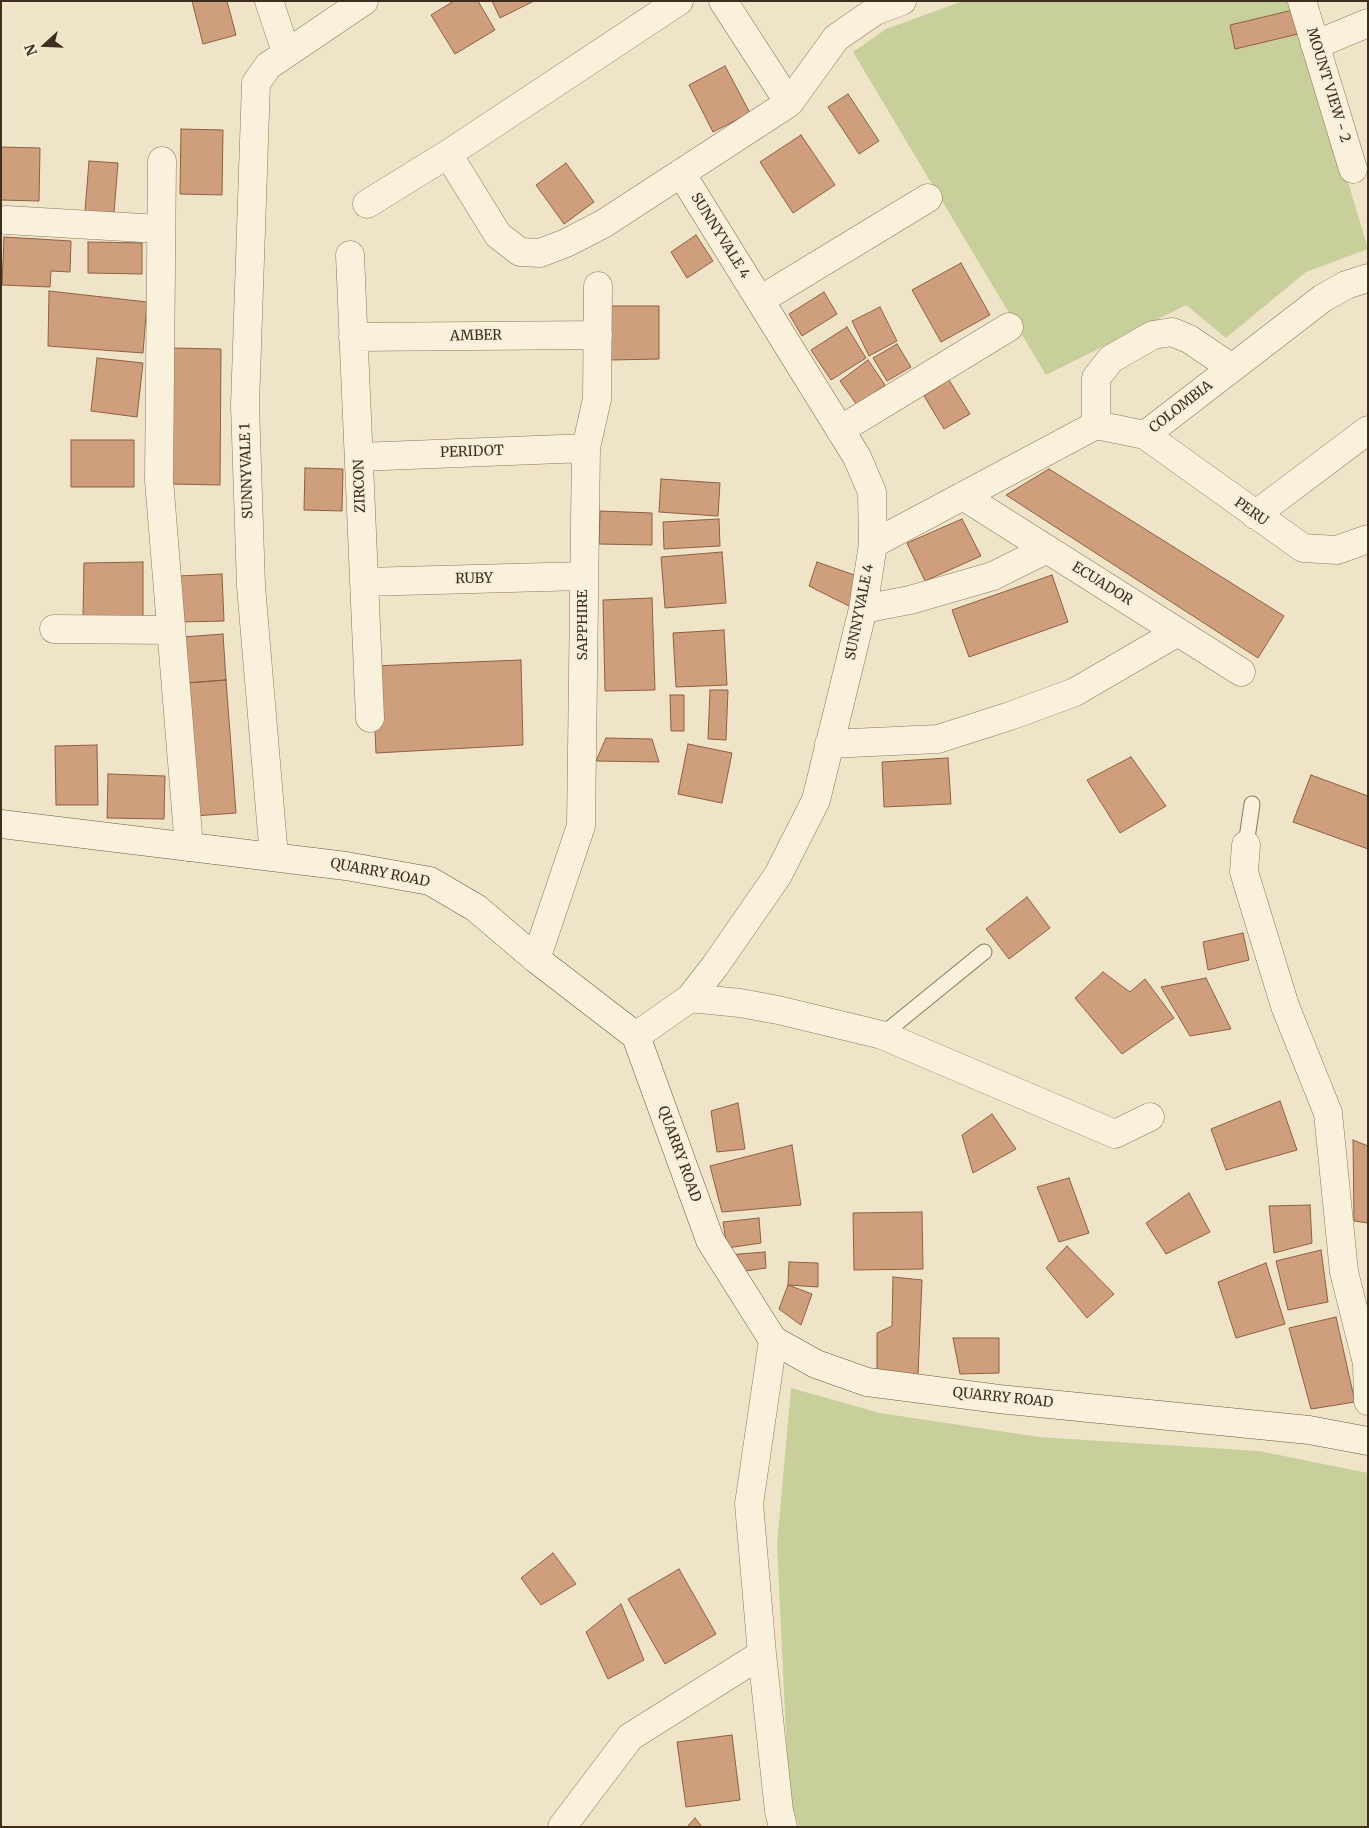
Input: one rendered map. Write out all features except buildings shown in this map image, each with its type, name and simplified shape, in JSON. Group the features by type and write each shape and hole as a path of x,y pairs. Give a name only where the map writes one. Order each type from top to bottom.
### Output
{"street":[{"path":"269,1 286,52 364,1"},
{"path":"368,204 448,154 679,1"},
{"path":"723,1 789,103"},
{"path":"448,154 498,235 520,252 540,254 603,224 789,103 836,38 875,11 902,1"},
{"name":"MOUNT VIEW - 2","path":"1302,1 1353,169"},
{"path":"1315,44 1368,23"},
{"name":"SUNNYVALE 1","path":"274,857 251,586 245,405 256,83 268,66 286,52"},
{"path":"162,161 159,480 189,847"},
{"name":"SUNNYVALE 4","path":"636,1036 690,998 715,966 778,875 816,800 863,609 873,544 872,492 858,457 682,173"},
{"path":"760,300 928,198"},
{"path":"6,220 160,229"},
{"name":"ZIRCON","path":"350,255 370,718"},
{"name":"COLOMBIA","path":"1096,425 1145,435 1323,298 1346,285 1368,278"},
{"name":"SAPPHIRE","path":"536,958 581,826 586,448 597,399 598,286"},
{"path":"840,430 1009,327"},
{"path":"873,544 1096,425 1096,378 1111,359 1153,335 1172,332 1189,339 1232,368"},
{"name":"AMBER","path":"353,337 598,334"},
{"path":"1255,515 1368,430"},
{"name":"PERU","path":"1145,435 1303,548 1338,550 1368,538"},
{"name":"PERIDOT","path":"359,457 586,448"},
{"name":"ECUADOR","path":"963,496 1241,672"},
{"path":"863,609 910,600 993,576 1048,549"},
{"name":"RUBY","path":"364,582 583,576"},
{"path":"54,629 170,630"},
{"path":"829,744 938,739 1010,716 1075,692 1178,632"},
{"name":"QUARRY ROAD","path":"1,824 346,866 430,880 476,908 536,958 636,1036 710,1240 773,1340 816,1364 867,1382 999,1399 1309,1430 1368,1440"},
{"path":"1246,845 1244,872 1282,997 1328,1112 1344,1272 1366,1364 1368,1401"},
{"path":"690,998 740,1003 778,1010 882,1035 1115,1134 1150,1117"},
{"path":"773,1340 749,1504 762,1654 779,1811 783,1827"},
{"path":"562,1827 630,1737 762,1654"}],"lane":[{"path":"1246,845 1252,804"},
{"path":"882,1035 984,952"}],"green space":[{"path":"963,1 1294,1 1368,249 1306,272 1226,338 1186,305 1046,375 853,52 886,29"},
{"path":"791,1388 880,1413 1039,1437 1259,1451 1368,1473 1368,1827 799,1827 789,1797 777,1545"}]}
